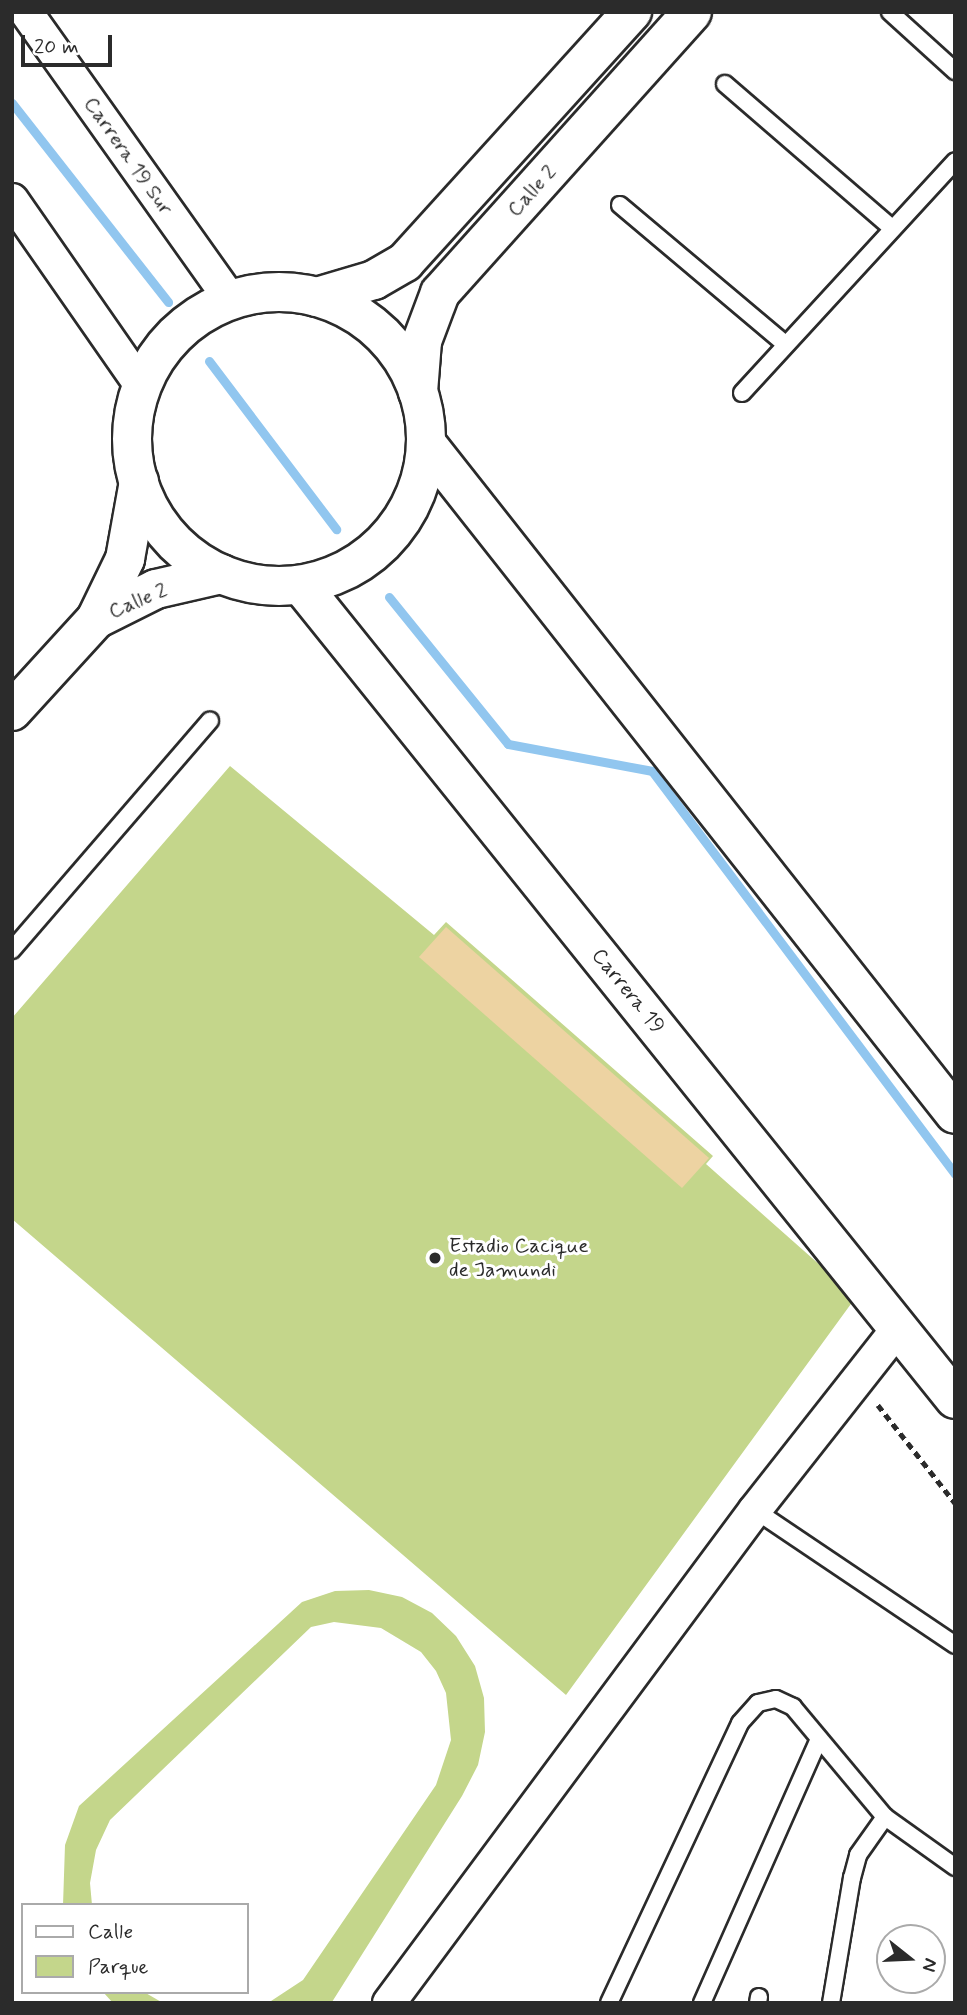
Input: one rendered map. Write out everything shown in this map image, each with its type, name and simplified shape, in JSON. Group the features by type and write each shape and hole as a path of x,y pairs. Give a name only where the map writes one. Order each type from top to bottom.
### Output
{"main road":[{"name":"Calle 2","path":"317,297 374,280 405,262 632,12"},
{"name":"Calle 2","path":"418,392 422,341 440,293 692,12"},
{"path":"281,292 317,297 349,309 381,332 402,357 418,392 426,443 419,483 388,536 358,563 301,585 270,586 221,574 172,540 151,511 139,481 133,425 142,387 153,363 187,325 231,300 281,292"},
{"path":"426,443 955,1114"},
{"name":"Calle 2","path":"12,710 96,619 125,559 139,481"},
{"name":"Calle 2","path":"96,619 156,589 221,574"},
{"name":"Carrera 19","path":"301,585 955,1399"}],"street":[{"name":"Carrera 19 Sur","path":"26,12 231,300"},
{"path":"12,200 142,387"},
{"path":"389,2003 755,1510 899,1327"}],"lane":[{"path":"890,12 955,71"},
{"path":"725,84 892,228"},
{"path":"742,393 955,161"},
{"path":"620,205 785,344"},
{"path":"12,950 210,721"},
{"path":"755,1510 955,1645"},
{"path":"609,2003 740,1723 758,1703 776,1699 793,1707 885,1817 955,1867"},
{"path":"702,2003 819,1738"},
{"path":"831,2003 858,1855 885,1817"}],"path":[{"path":"858,1380 955,1503"}],"green space":[{"name":"Estadio Cacique de Jamundi","path":"230,766 434,935 446,922 713,1156 706,1164 856,1297 566,1695 12,1219 12,1018"},
{"path":"369,1590 402,1597 432,1613 456,1636 475,1666 484,1698 485,1732 478,1765 462,1796 332,2002 268,2003 303,1980 436,1785 451,1740 446,1693 436,1671 421,1652 381,1628 334,1622 311,1627 110,1820 96,1850 90,1883 92,1903 63,1903 65,1845 79,1806 302,1602 335,1591"},
{"path":"105,1994 147,1994 163,2003 113,2003"}],"building":[{"path":"446,927 709,1158 682,1188 419,957"}],"waterway":[{"path":"12,103 168,302"},
{"path":"209,361 336,529"},
{"path":"389,597 508,744 652,771 955,1174"}],"place":[{"name":"Estadio Cacique de Jamundi","path":"435,1258"}]}
